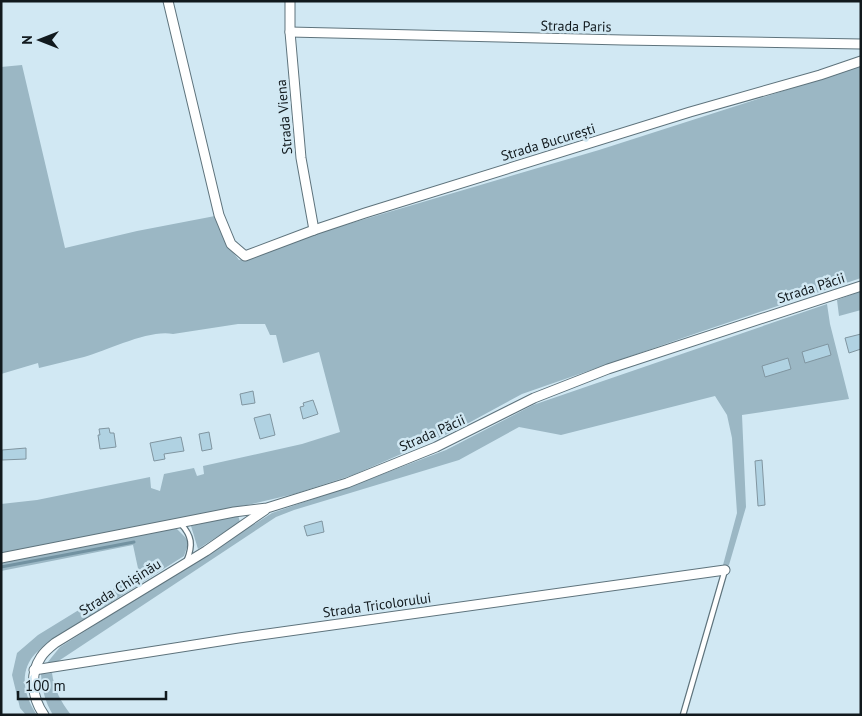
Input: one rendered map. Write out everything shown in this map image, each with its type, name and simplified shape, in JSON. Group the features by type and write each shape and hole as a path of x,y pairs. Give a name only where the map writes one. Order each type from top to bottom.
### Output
{"street":[{"name":"Strada București","path":"168,1 219,215 231,244 245,256 314,230 690,112 820,75 861,61"},
{"name":"Strada Viena","path":"290,1 290,32 301,158 314,230"},
{"name":"Strada Paris","path":"290,32 861,44"},
{"name":"Strada Păcii","path":"1,558 181,524 234,512 267,508 347,483 436,448 534,398 608,370 861,286"},
{"name":"Strada Chișinău","path":"34,670 41,657 55,643 206,551 267,508"},
{"name":"Strada Tricolorului","path":"34,670 249,637 725,570"},
{"path":"34,670 34,692 44,715"}],"lane":[{"path":"181,524 191,539 191,551 186,562"},
{"path":"683,715 725,570"}],"shaded area":[{"path":"22,65 65,248 137,231 215,216 226,243 239,260 338,227 599,150 861,66 861,278 522,394 452,432 353,475 294,494 1,554 1,504 37,500 150,477 151,488 160,491 164,474 194,468 197,476 204,474 203,466 302,444 340,432 319,352 283,363 276,335 270,335 265,324 238,324 173,334 153,334 84,357 39,368 38,363 1,374 1,67"},
{"path":"861,291 861,310 839,316 837,300"},
{"path":"827,304 830,324 849,399 742,415 746,507 729,565 723,565 737,513 732,438 727,415 715,396 561,435 519,427 459,460 276,517 57,662 47,663 60,647 272,513 354,485 446,450 533,405"},
{"path":"238,515 240,522 198,549 191,526"},
{"path":"176,528 187,539 184,556 48,642 33,657 25,673 25,688 37,715 26,715 20,708 12,675 17,653 38,635 139,573 133,545 1,571 1,563"},
{"path":"52,673 54,684 71,715 53,715 48,705 43,690 41,674"}],"building":[{"path":"861,334 861,349 849,353 845,338"},
{"path":"828,344 831,355 805,363 802,352"},
{"path":"788,358 791,369 765,377 762,366"},
{"path":"253,391 255,403 242,405 240,394"},
{"path":"313,400 318,414 303,419 300,407 304,406 303,403"},
{"path":"270,414 275,435 260,439 254,418"},
{"path":"109,428 110,433 114,433 116,447 100,449 99,429"},
{"path":"209,432 212,449 202,451 199,434"},
{"path":"181,437 184,451 164,454 165,459 154,461 150,443"},
{"path":"26,448 26,459 2,460 2,450"},
{"path":"762,460 765,505 758,506 755,461"},
{"path":"322,521 324,532 307,536 304,526"}],"waterway":[{"path":"1,567 134,542"}]}
